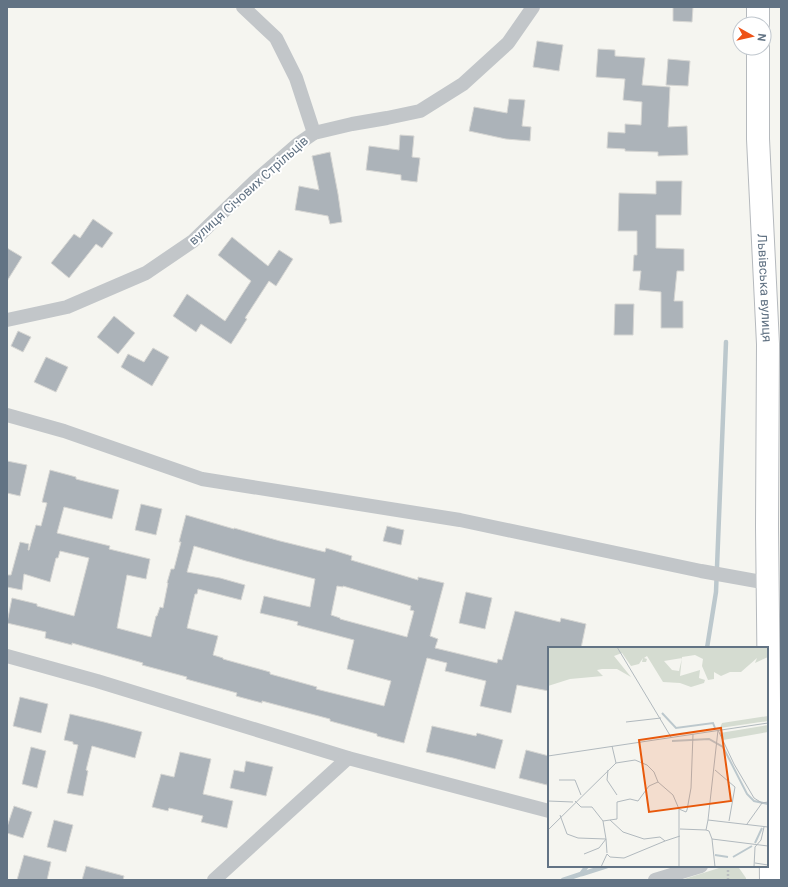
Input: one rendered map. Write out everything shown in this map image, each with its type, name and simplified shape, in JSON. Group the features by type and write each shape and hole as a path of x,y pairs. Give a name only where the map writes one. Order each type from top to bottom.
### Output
{"main road":[{"name":"Львівська вулиця","path":"758,56 758,139 768,344 768,855 771,880"}],"street":[{"path":"243,7 276,38 296,78 314,133"},
{"name":"вулиця Січових Стрільців","path":"7,320 67,307 146,273 193,242 254,182 298,144 314,133 420,111 463,84 508,43 533,7"},
{"path":"7,415 64,431 202,480 460,520 701,571 768,583"},
{"path":"7,656 97,681 348,758 548,811"},
{"path":"214,880 348,758"},
{"path":"654,880 698,867"}],"path":[{"path":"728,867 728,880"}],"shaded area":[{"path":"719,868 739,868 746,880 681,880"}],"building":[{"path":"673,7 693,7 692,22 673,21"},
{"path":"537,41 563,45 559,71 533,67"},
{"path":"598,49 615,50 615,56 645,58 642,85 670,87 668,127 687,126 688,155 658,156 658,152 625,151 625,149 607,148 608,132 625,133 625,124 641,125 642,102 623,100 625,79 596,77"},
{"path":"668,59 690,61 688,86 666,85"},
{"path":"509,99 525,100 522,126 531,127 530,141 506,139 469,131 474,107 507,113"},
{"path":"400,135 414,136 412,157 420,158 417,182 401,180 401,175 366,170 369,146 399,150"},
{"path":"330,152 342,222 330,224 328,216 295,210 299,186 319,190 312,156"},
{"path":"656,181 682,181 681,215 656,215 656,248 684,249 684,271 677,271 674,301 683,301 683,328 661,328 661,292 639,290 641,271 633,271 634,255 637,255 637,231 618,231 619,193 656,194"},
{"path":"93,219 113,233 102,248 96,244 69,278 51,263 74,234 80,238"},
{"path":"232,237 268,266 279,250 293,259 276,286 269,281 245,318 247,319 231,344 201,324 196,332 173,316 187,294 225,321 251,281 218,255"},
{"path":"7,248 22,257 7,281"},
{"path":"615,304 634,304 633,335 614,335"},
{"path":"114,316 135,333 118,354 97,337"},
{"path":"18,331 31,337 23,352 11,346"},
{"path":"153,348 169,357 152,386 121,367 128,354 144,362"},
{"path":"46,357 68,367 56,392 34,382"},
{"path":"7,461 27,465 20,496 7,493"},
{"path":"50,470 76,477 76,479 119,490 112,519 64,507 57,533 110,546 109,549 150,559 146,579 127,575 117,628 151,637 156,616 160,607 163,608 167,583 171,569 174,569 186,515 325,552 326,548 352,556 351,560 418,580 418,577 444,583 430,636 438,639 435,648 497,663 498,659 502,660 515,611 560,622 561,618 586,624 581,647 548,647 548,691 517,685 511,713 480,706 486,681 445,671 447,663 427,658 404,743 377,736 377,734 330,721 330,719 262,701 262,703 236,696 237,693 186,679 187,677 142,665 143,663 72,643 72,645 45,638 46,632 7,623 12,598 37,604 37,606 74,616 89,558 60,551 58,558 56,558 50,582 24,574 22,590 7,587 7,575 11,575 20,542 29,544 29,550 36,525 41,526 47,503 42,502","holes":["194,546 315,579 310,607 264,596 260,613 298,622 297,625 354,640 347,669 391,681 384,706 316,689 317,687 223,659 213,655 218,636 187,628 195,594 197,594 198,589 241,600 245,585 220,578 187,572","337,586 411,606 410,610 414,611 407,637 340,619 331,615"]},
{"path":"141,504 162,509 156,535 135,530"},
{"path":"387,526 404,530 401,545 383,541"},
{"path":"466,592 492,598 485,629 459,623"},
{"path":"20,697 48,704 41,733 13,726"},
{"path":"70,714 142,732 135,758 92,746 86,770 88,771 83,796 67,793 78,745 64,740"},
{"path":"432,726 476,736 477,733 503,740 495,769 426,752"},
{"path":"31,747 46,751 37,788 22,784"},
{"path":"526,750 548,756 547,785 519,778"},
{"path":"180,752 211,759 203,794 233,801 227,828 201,822 203,816 169,808 168,811 152,807 161,774 174,777"},
{"path":"246,761 273,767 266,796 230,788 234,770 244,772"},
{"path":"14,806 32,812 23,838 7,833 7,827"},
{"path":"54,820 73,825 66,852 47,847"},
{"path":"24,855 51,862 47,880 17,880"},
{"path":"86,866 124,876 123,880 82,880"}],"waterway":[{"path":"707,647 716,592 726,342"},
{"path":"563,880 581,874 586,867"},
{"path":"582,874 604,867"}]}
